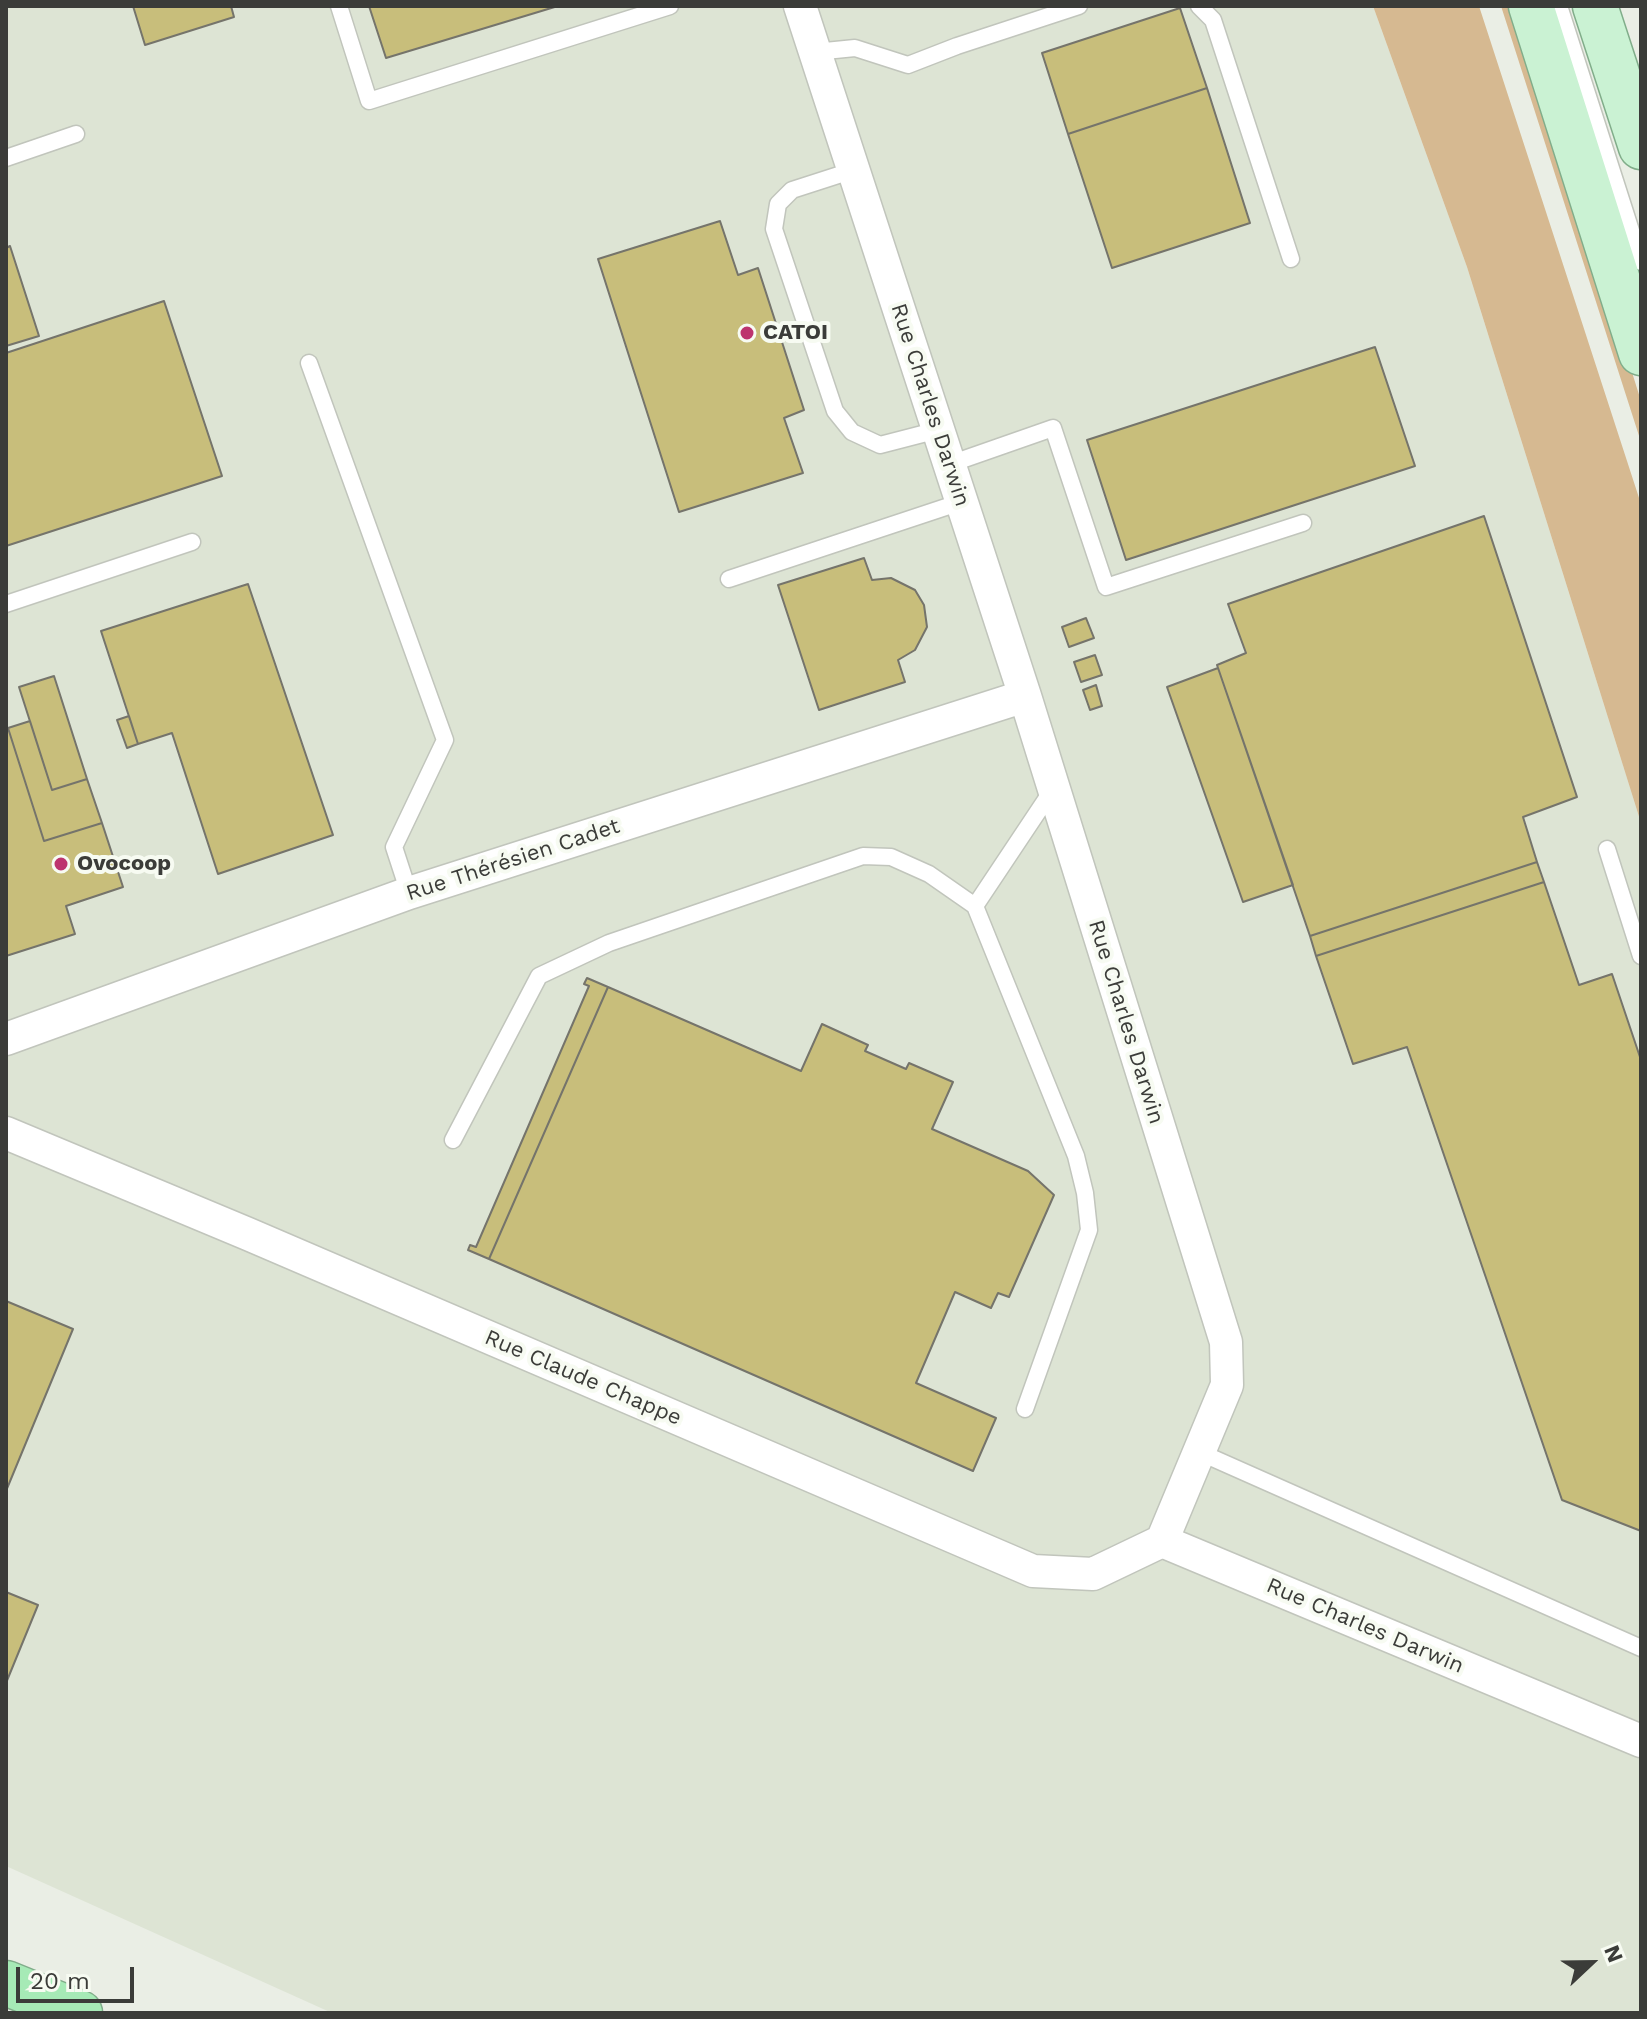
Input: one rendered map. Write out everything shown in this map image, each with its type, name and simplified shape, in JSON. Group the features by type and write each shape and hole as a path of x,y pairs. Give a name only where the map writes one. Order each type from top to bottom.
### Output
{"highway":[{"path":"6,1983 80,2013"}],"main road":[{"path":"1531,6 1641,353"},
{"path":"1595,6 1641,147"}],"street":[{"name":"Rue Charles Darwin","path":"800,6 1025,696 1226,1342 1227,1385 1162,1541 1641,1741"},
{"name":"Rue Thérésien Cadet","path":"6,1039 409,893 1025,696"},
{"name":"Rue Claude Chappe","path":"6,1133 1033,1571 1093,1574 1162,1541"}],"lane":[{"path":"339,6 369,101 670,6"},
{"path":"815,52 855,48 908,65 1079,6"},
{"path":"1199,6 1213,20 1291,259"},
{"path":"1559,6 1641,262"},
{"path":"6,158 76,134"},
{"path":"854,170 792,190 778,204 774,229 835,411 852,432 880,445 938,430"},
{"path":"309,363 445,740 394,847 409,893"},
{"path":"950,464 1053,428 1106,587 1303,523"},
{"path":"729,579 961,502"},
{"path":"6,604 192,542"},
{"path":"975,906 1053,789"},
{"path":"1607,849 1641,956"},
{"path":"453,1140 539,976 609,943 863,856 891,857 929,874 975,906 1076,1156 1085,1193 1089,1230 1025,1409"},
{"path":"1199,1452 1641,1648"}],"shaded area":[{"path":"6,6 1373,6 1467,267 1641,823 1641,2013 332,2013 6,1866"},
{"path":"1373,6 1479,6 1641,504 1641,823 1467,267"},
{"path":"1501,6 1517,6 1641,401 1641,442"}],"building":[{"path":"133,6 231,6 234,17 145,45"},
{"path":"369,6 558,6 386,58"},
{"path":"1180,8 1207,88 1068,134 1042,53"},
{"path":"1207,88 1250,223 1112,268 1068,134"},
{"path":"720,221 738,275 758,268 804,410 784,418 803,473 679,512 598,259"},
{"path":"10,246 39,336 6,346 6,248"},
{"path":"164,301 222,476 6,546 6,353"},
{"path":"1375,347 1415,466 1126,560 1087,440"},
{"path":"1484,516 1577,797 1523,817 1537,862 1310,936 1217,665 1246,653 1228,604"},
{"path":"864,558 872,580 891,578 915,590 924,605 927,627 915,650 898,660 905,682 819,710 778,585"},
{"path":"248,584 333,835 218,874 172,733 138,744 101,631"},
{"path":"1086,618 1094,638 1069,647 1062,627"},
{"path":"1095,655 1102,675 1081,682 1074,662"},
{"path":"1218,668 1293,885 1243,902 1167,687"},
{"path":"54,676 87,779 52,790 19,687"},
{"path":"1096,685 1102,706 1090,710 1083,690"},
{"path":"129,716 138,744 127,748 117,720"},
{"path":"30,721 52,790 87,779 102,823 44,841 8,728"},
{"name":"Ovocoop","path":"6,728 44,841 102,823 123,887 66,906 75,934 6,956"},
{"path":"1537,862 1544,882 1316,956 1310,936"},
{"path":"1544,882 1579,985 1612,974 1641,1060 1641,1531 1562,1500 1407,1047 1353,1064 1316,956"},
{"path":"587,978 608,987 489,1259 468,1250 470,1245 476,1247 589,986 584,984"},
{"path":"608,987 801,1071 822,1024 868,1045 865,1051 906,1069 909,1063 953,1082 932,1129 1028,1171 1054,1195 1009,1297 998,1293 991,1308 955,1292 916,1383 996,1418 973,1471 489,1259"},
{"path":"6,1301 73,1329 6,1491"},
{"path":"6,1592 38,1605 6,1683"}],"place":[{"name":"CATOI","path":"747,333"},
{"name":"Ovocoop","path":"61,864"}]}
